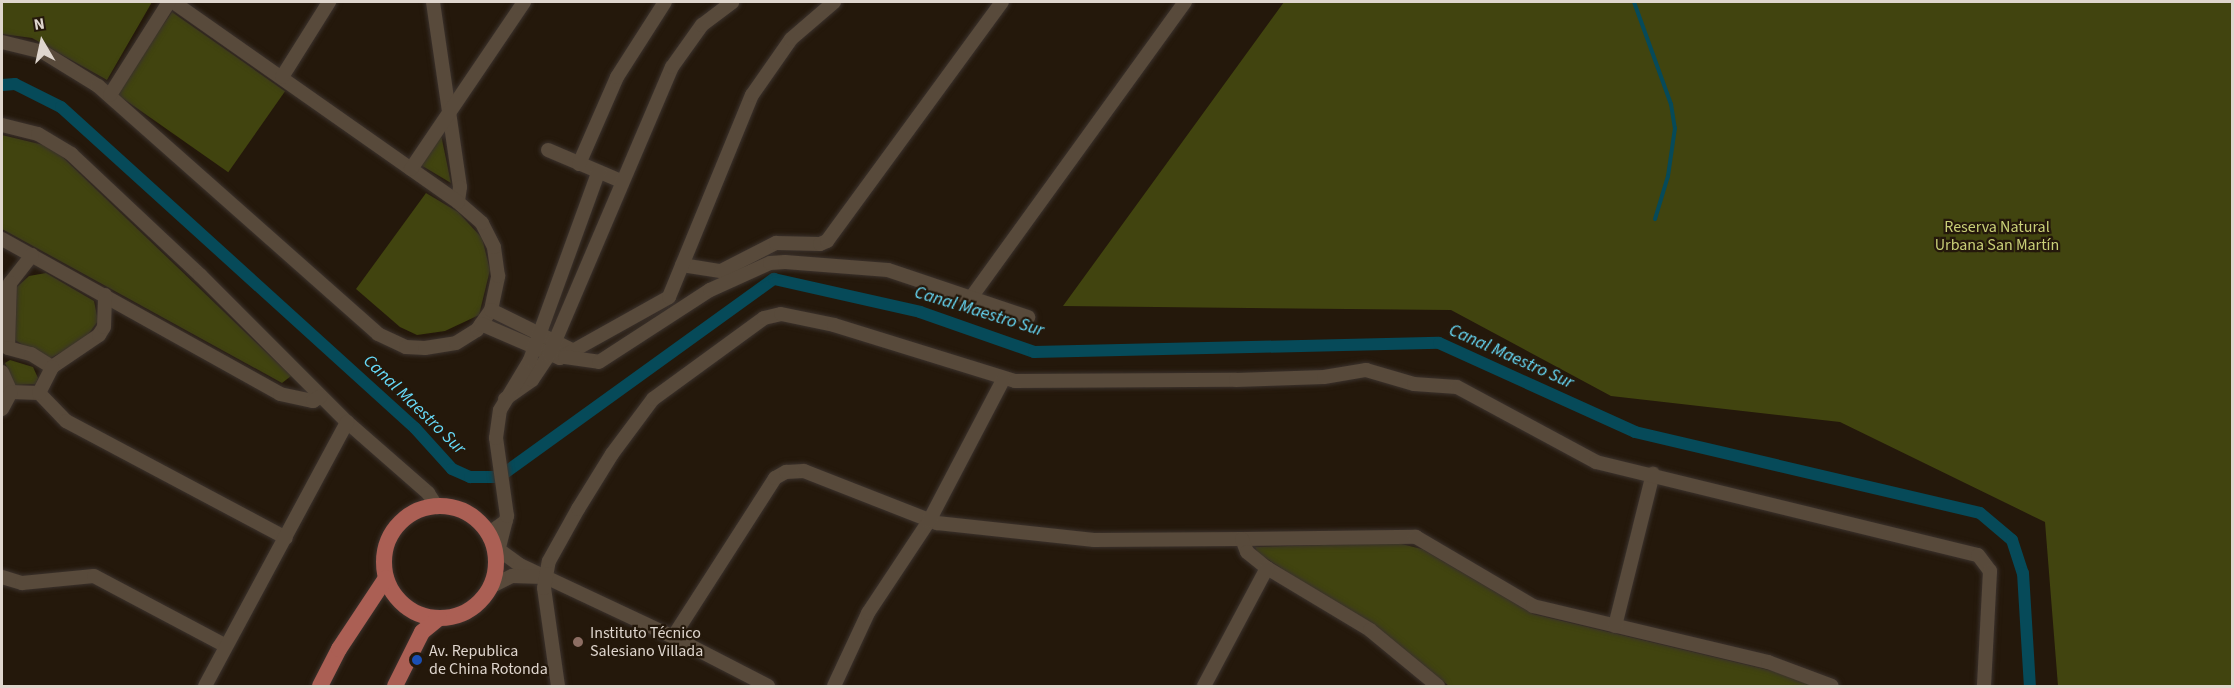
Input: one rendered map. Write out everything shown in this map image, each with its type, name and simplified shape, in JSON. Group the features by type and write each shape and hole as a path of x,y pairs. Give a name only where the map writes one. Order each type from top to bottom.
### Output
{"main road":[{"path":"395,687 422,632 439,618 470,609 490,587 494,548 471,516 437,507 421,510 394,530 386,545 386,578 401,603 414,612 439,618"},
{"path":"320,687 339,649 386,578"}],"street":[{"path":"2,42 43,52 110,95 378,334 406,347 442,347 471,336 491,310 498,276 494,247 482,224 458,202 282,77 171,2 110,95"},
{"path":"282,77 329,2"},
{"path":"433,2 461,193 458,202"},
{"path":"411,169 449,108 524,2"},
{"path":"579,164 617,77 665,2"},
{"path":"505,399 532,380 549,355 621,181 672,67 702,25 732,2"},
{"path":"571,354 660,305 673,291 752,95 791,39 834,2"},
{"path":"682,266 721,272 776,243 820,244 827,241 1002,2"},
{"path":"970,299 1185,2"},
{"path":"2,125 38,134 70,154 347,422 432,497 437,507"},
{"path":"548,150 621,181"},
{"path":"494,548 506,521 496,430 505,399 534,348 598,173"},
{"path":"2,238 280,394 313,401 321,396"},
{"path":"32,255 10,283 5,352 31,354 52,367"},
{"path":"482,324 549,355 571,354 599,362 710,290 770,264 807,262 888,270 1028,317"},
{"path":"39,393 52,367 99,335 104,327 105,295"},
{"path":"491,310 539,331 555,340 571,354"},
{"path":"558,687 544,597 545,576 549,561 578,509 645,407 771,315 834,325 1002,380 1236,380 1324,377 1366,370 1414,384 1466,391 1590,459 1984,559 1990,571 1984,687"},
{"path":"2,372 11,392"},
{"path":"834,687 868,613 929,521 1002,380"},
{"path":"11,392 39,393 66,421 286,538"},
{"path":"2,410 11,392"},
{"path":"205,687 347,422"},
{"path":"673,636 779,475 804,471 929,521 1094,540 1416,537 1524,602 1768,662 1832,687"},
{"path":"1615,626 1653,474"},
{"path":"494,548 506,521"},
{"path":"1242,539 1247,552 1267,568 1370,630 1438,687"},
{"path":"494,548 514,569 545,576 673,636 768,687"},
{"path":"1204,687 1267,568"},
{"path":"490,587 514,569"},
{"path":"2,577 22,583 94,576 226,646"}],"green space":[{"path":"2,2 152,2 107,80 32,38 2,34"},
{"name":"Reserva Natural Urbana San Martín","path":"1284,2 2232,2 2232,686 2058,686 2045,522 1840,422 1611,396 1451,310 1063,306"},
{"path":"172,12 285,91 228,172 115,93"},
{"path":"440,130 451,183 419,164"},
{"path":"2,135 52,147 291,376 282,383 2,229"},
{"path":"426,193 458,212 482,238 490,270 479,315 445,331 417,335 400,327 356,289"},
{"path":"46,273 94,301 98,321 84,340 47,360 15,340 17,287 29,276"},
{"path":"10,360 33,367 38,378 36,384 15,385 5,363"},
{"path":"1397,543 1422,549 1533,614 1785,674 1818,686 1449,686 1387,637 1258,553 1255,547"}],"waterway":[{"path":"1634,2 1671,104 1675,128 1668,176 1655,219"},
{"name":"Canal Maestro Sur","path":"2,85 15,84 61,107 415,428 452,469 470,477 499,477 774,279 920,312 1034,352 1439,343 1635,432 1980,513 2012,540 2023,573 2030,686"}],"place":[{"name":"Instituto Técnico Salesiano Villada","path":"578,642"},
{"name":"Av. Republica de China Rotonda","path":"417,660"}]}
